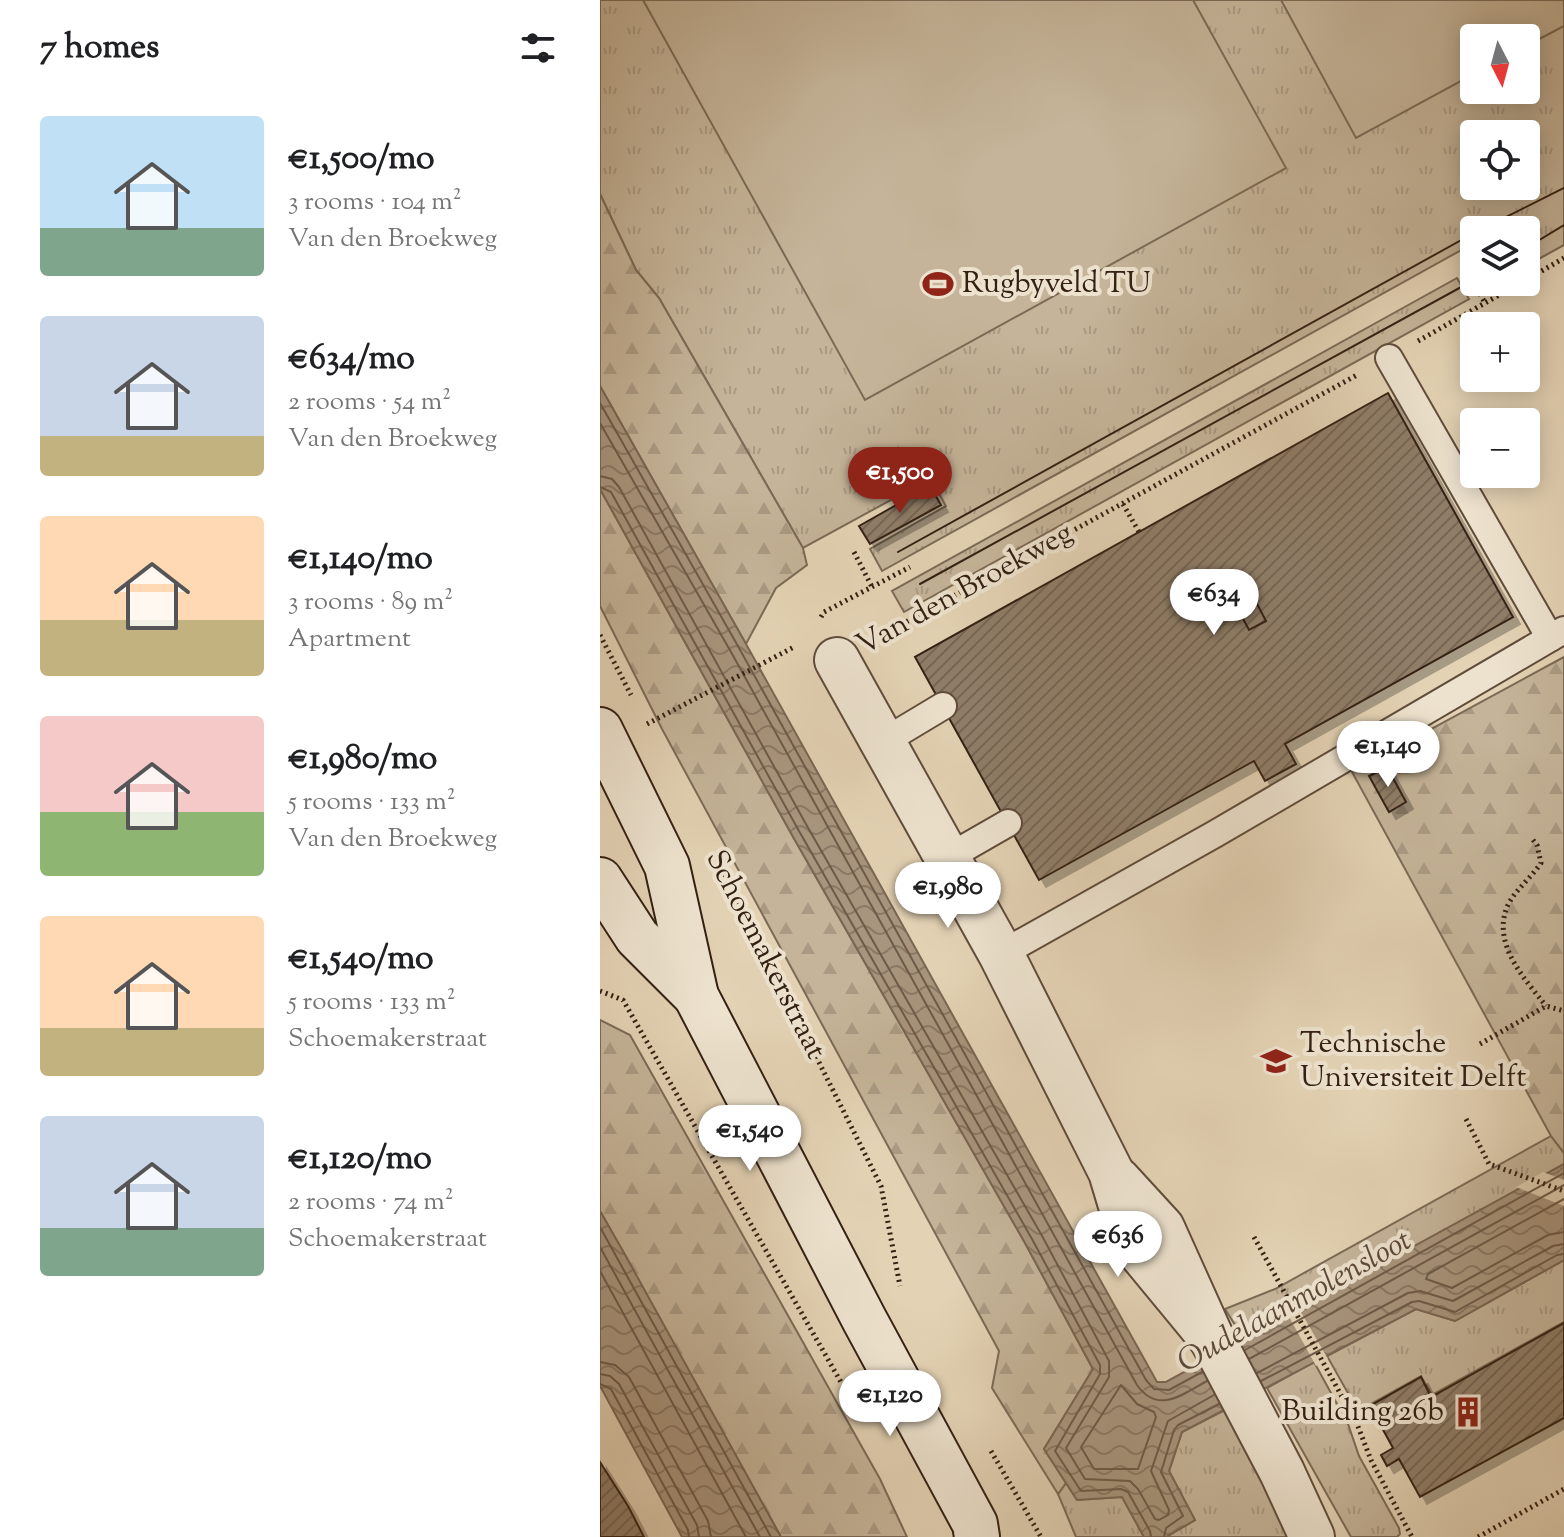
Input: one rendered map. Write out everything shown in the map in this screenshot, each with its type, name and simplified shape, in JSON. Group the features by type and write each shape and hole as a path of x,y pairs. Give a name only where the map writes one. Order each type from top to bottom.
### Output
{"street":[{"name":"Van den Broekweg","path":"827,643 1001,954 1111,1172 1162,1228 1212,1339 1312,1537"},
{"name":"Schoemakerstraat","path":"600,730 667,866 696,996 864,1319 982,1533"},
{"name":"Schoemakerstraat","path":"600,880 637,937 696,996"}],"lane":[{"path":"1001,954 1557,634 1389,358"},
{"path":"883,742 943,706"},
{"path":"947,858 1008,823"}],"path":[{"name":"Van den Broekweg","path":"1540,272 1564,258"},
{"path":"1481,296 1485,303"},
{"name":"Van den Broekweg","path":"827,643 1123,504 1497,296"},
{"path":"1123,504 1139,532"},
{"path":"854,552 872,587"},
{"path":"827,643 824,612 910,567"},
{"path":"600,635 633,699"},
{"path":"646,725 764,661"},
{"path":"639,712 652,736"},
{"path":"1533,840 1541,863 1508,906 1503,924 1515,966 1546,1006 1564,1011"},
{"name":"Schoemakerstraat","path":"713,851 881,1186 903,1301"},
{"path":"600,991 623,1000 867,1427"},
{"path":"1480,1044 1546,1006"},
{"path":"1466,1119 1489,1164 1564,1191"},
{"path":"1254,1237 1357,1424 1371,1460 1412,1537"},
{"path":"988,1445 1041,1537"},
{"path":"1478,1537 1564,1489"}],"green space":[{"path":"600,0 1564,0 1564,245 1540,258 1540,216 1460,216 1460,251 882,571 870,549 946,506 931,478 803,548 659,298 636,270 600,194"},
{"name":"Rugbyveld TU","path":"643,0 1193,0 1286,168 865,400"},
{"path":"1281,0 1564,0 1564,26 1540,39 1540,24 1460,24 1460,82 1356,138"},
{"path":"600,194 636,270 659,298 803,548 807,565 776,588 746,644 600,386"},
{"path":"1457,278 1460,296 1469,299 904,612 892,591"},
{"path":"600,489 1093,1369 1044,1449 1066,1483 1058,1494 992,1388 999,1351 662,729 600,606"},
{"path":"1564,657 1564,1153 1551,1136 1352,772"},
{"path":"600,1020 630,1035 880,1479 907,1537 781,1537 600,1211"},
{"path":"1551,1136 1564,1153 1564,1164 1245,1341 1225,1309 1275,1289"},
{"path":"1564,1260 1564,1322 1432,1395 1421,1376 1358,1411 1327,1356 1416,1309 1455,1321"},
{"path":"1314,1362 1348,1424 1359,1456 1399,1528 1397,1537 1351,1537 1267,1388"},
{"path":"1227,1409 1272,1490 1289,1537 1166,1537 1195,1520 1169,1471 1182,1432"},
{"path":"1066,1483 1077,1500 1122,1497 1144,1537 1076,1537 1058,1494"}],"water":[{"path":"600,386 1157,1382 1166,1382 1564,1164 1564,1260 1455,1321 1416,1309 1182,1432 1169,1471 1195,1520 1166,1537 1144,1537 1122,1497 1077,1500 1044,1449 1093,1369 600,489"},
{"path":"600,1211 781,1537 682,1537 600,1386"}],"pier":[{"path":"1543,1172 1564,1180 1564,1206 1516,1187"},
{"path":"1298,1307 1328,1359 1316,1366 1287,1313"}],"building":[{"path":"1388,393 1513,617 1285,744 1296,764 1265,781 1254,761 1039,880 915,657"},
{"path":"930,486 941,505 870,544 859,526"},
{"path":"1255,600 1266,621 1249,630 1238,609"},
{"path":"1387,767 1406,802 1389,812 1369,776"},
{"name":"Building 26b","path":"1564,1323 1564,1418 1420,1497 1399,1459 1387,1466 1381,1455 1393,1448 1370,1406 1421,1377 1431,1397"},
{"path":"600,1462 628,1506 644,1537 600,1537"}],"tram line":[{"path":"1508,216 1564,188"},
{"path":"1540,240 1564,225"},
{"path":"898,552 1460,241"},
{"path":"920,584 1460,288"}],"place":[{"name":"Rugbyveld TU","path":"938,284"},
{"name":"Technische Universiteit Delft","path":"1276,1061"},
{"name":"Building 26b","path":"1468,1412"}],"water label":[{"name":"Oudelaanmolensloot","path":"1295,1302"}]}
